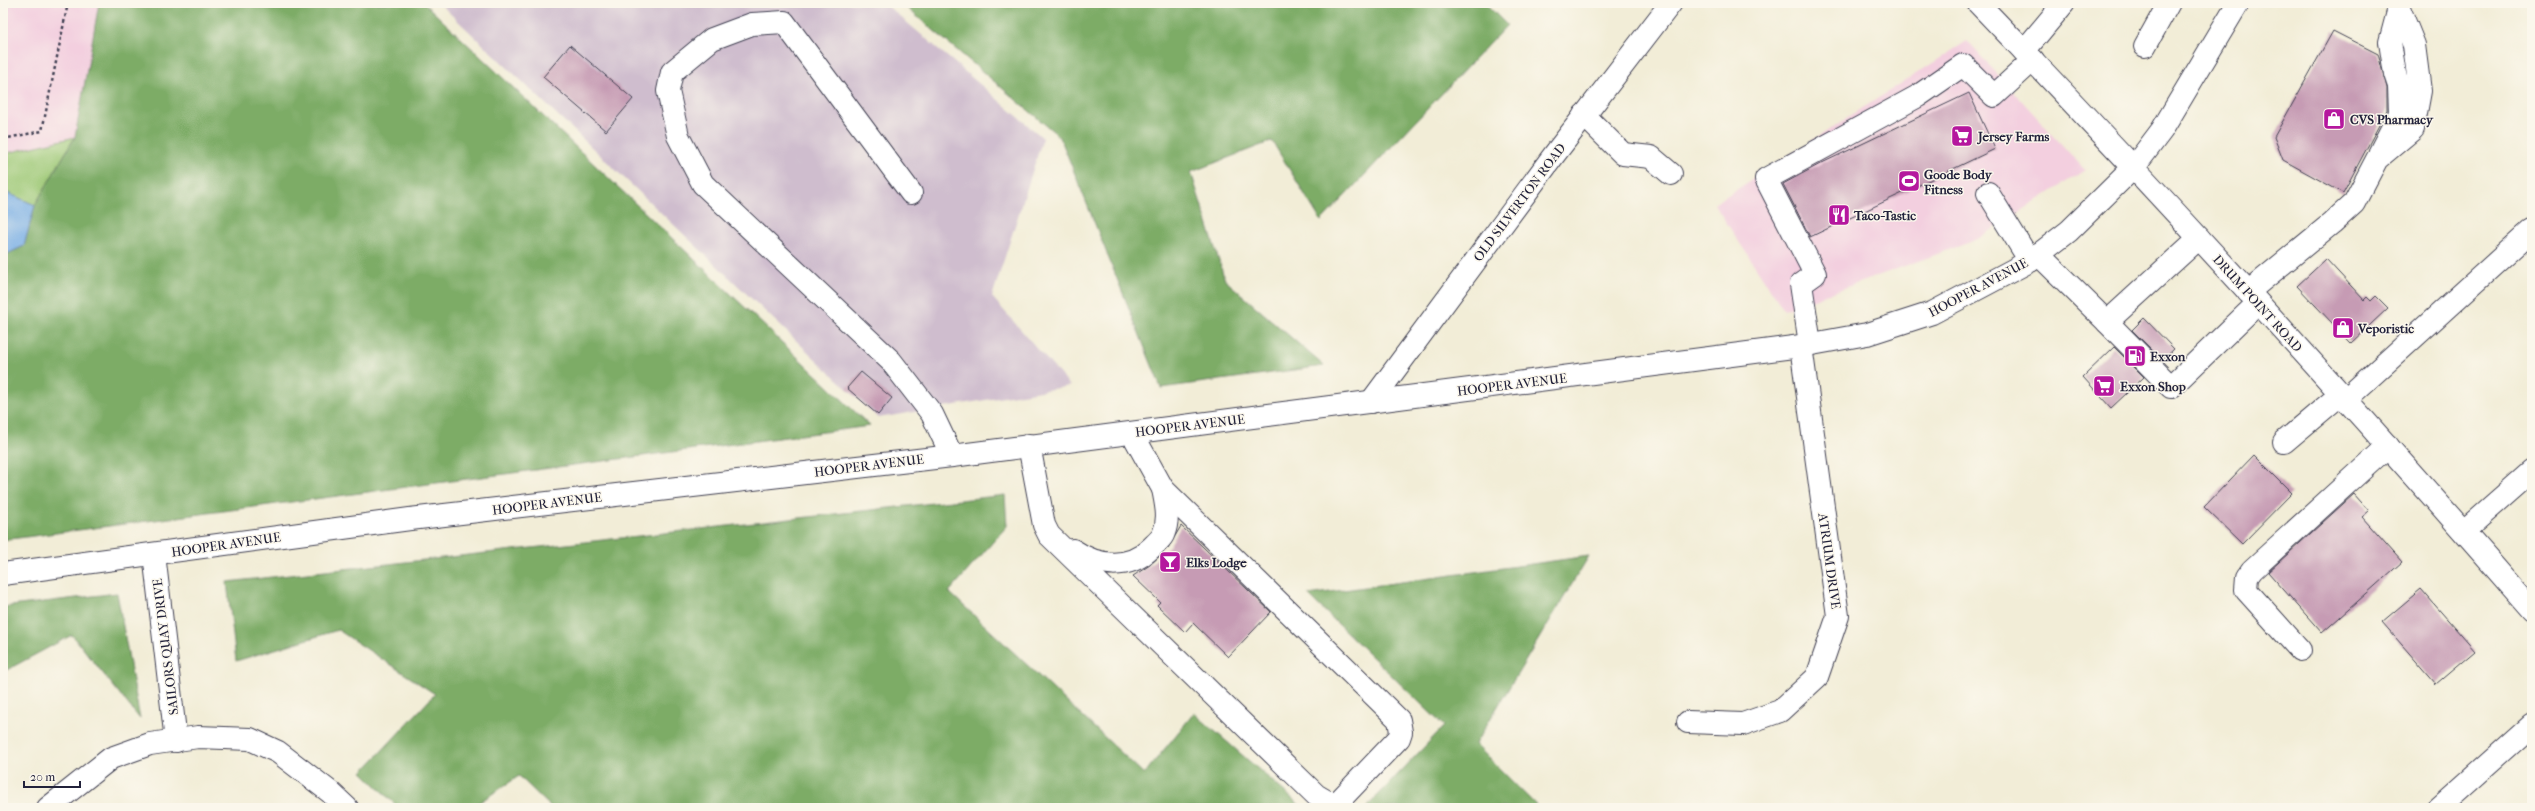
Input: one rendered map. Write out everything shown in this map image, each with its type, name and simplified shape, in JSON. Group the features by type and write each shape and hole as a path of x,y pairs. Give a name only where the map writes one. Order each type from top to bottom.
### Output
{"street":[{"name":"OLD SILVERTON ROAD","path":"1371,402 1584,115 1671,3"},
{"name":"DRUM POINT ROAD","path":"1978,3 2134,167 2253,297 2464,531 2532,610"},
{"path":"2028,55 2064,3"},
{"path":"2146,46 2169,3"},
{"name":"HOOPER AVENUE","path":"3,574 410,519 952,456 1806,345 1867,334 1932,313 2034,257 2069,231 2134,167 2162,130 2238,3"},
{"path":"1988,193 2034,257 2107,322 2171,387 2253,297 2354,203 2400,113 2399,86 2395,74 2390,42 2398,6"},
{"path":"911,193 822,70 784,22 752,24 712,39 672,72 668,92 678,136 703,184 891,361 932,414 952,456"},
{"name":"ATRIUM DRIVE","path":"1688,722 1743,724 1780,711 1817,677 1838,616 1800,284 1815,274 1766,179 1918,96 1963,65 1994,96 2028,55"},
{"path":"1584,115 1623,154 1651,157 1671,174"},
{"path":"2284,442 2343,396 2532,230"},
{"path":"2107,322 2199,238"},
{"path":"1029,445 1044,525 1049,535 1316,795 1328,802 1338,802 1399,738 1401,732 1399,720 1163,489 1132,432"},
{"path":"2300,650 2246,590 2247,577 2252,570 2388,446"},
{"path":"2464,531 2532,471"},
{"path":"1049,535 1076,553 1102,563 1114,565 1141,558 1163,536 1168,516 1163,489"},
{"name":"SAILORS QUAY DRIVE","path":"154,554 176,741"},
{"path":"2439,808 2532,725"},
{"path":"48,808 112,758 150,744 198,737 250,739 278,752 330,792 347,808"}],"path":[{"path":"3,140 42,131 68,3"}],"shaded area":[{"path":"3,3 99,3 75,137 3,154"},
{"path":"439,3 884,3 1043,138 992,297 1070,386 878,418"},
{"path":"1967,41 2085,170 1976,240 1784,310 1714,204"}],"green space":[{"path":"99,3 424,3 870,426 3,540 3,256 24,246 35,205 75,137"},
{"path":"901,3 1485,3 1507,25 1321,221 1272,141 1191,172 1225,280 1324,366 1161,388 1060,137"},
{"path":"75,137 35,205 3,191 3,154"},
{"path":"1005,495 1007,526 949,592 1144,774 1194,713 1303,808 552,808 519,776 471,808 399,808 362,772 435,694 338,630 236,661 227,582"},
{"path":"1589,556 1475,744 1539,808 1366,808 1444,726 1308,595"},
{"path":"117,593 140,719 72,635 3,672 3,607"}],"water":[{"path":"3,191 35,205 24,246 3,256"}],"building":[{"name":"CVS Pharmacy","path":"2333,31 2378,54 2387,88 2387,110 2343,193 2283,160 2274,137"},
{"path":"570,45 633,99 606,131 543,77"},
{"path":"1969,93 1995,149 1810,237 1783,184 1822,163"},
{"path":"2326,259 2364,300 2367,297 2371,301 2376,296 2388,308 2351,343 2297,286"},
{"path":"2144,318 2174,349 2162,360 2132,330"},
{"path":"2114,347 2144,377 2111,408 2083,377"},
{"path":"861,372 892,398 878,415 847,388"},
{"path":"2254,455 2292,493 2242,544 2204,507"},
{"path":"2354,494 2369,511 2362,517 2402,562 2322,633 2268,572"},
{"path":"1181,526 1271,612 1228,657 1193,623 1185,632 1157,605 1160,602 1133,576 1150,565 1168,548"},
{"path":"2421,589 2475,651 2436,684 2382,622"}],"place":[{"name":"CVS Pharmacy","path":"2334,119"},
{"name":"Jersey Farms","path":"1962,136"},
{"name":"Goode Body Fitness","path":"1909,181"},
{"name":"Taco-Tastic","path":"1839,215"},
{"name":"Veporistic","path":"2343,328"},
{"name":"Exxon","path":"2135,356"},
{"name":"Exxon Shop","path":"2104,386"},
{"name":"Elks Lodge","path":"1170,562"}]}
